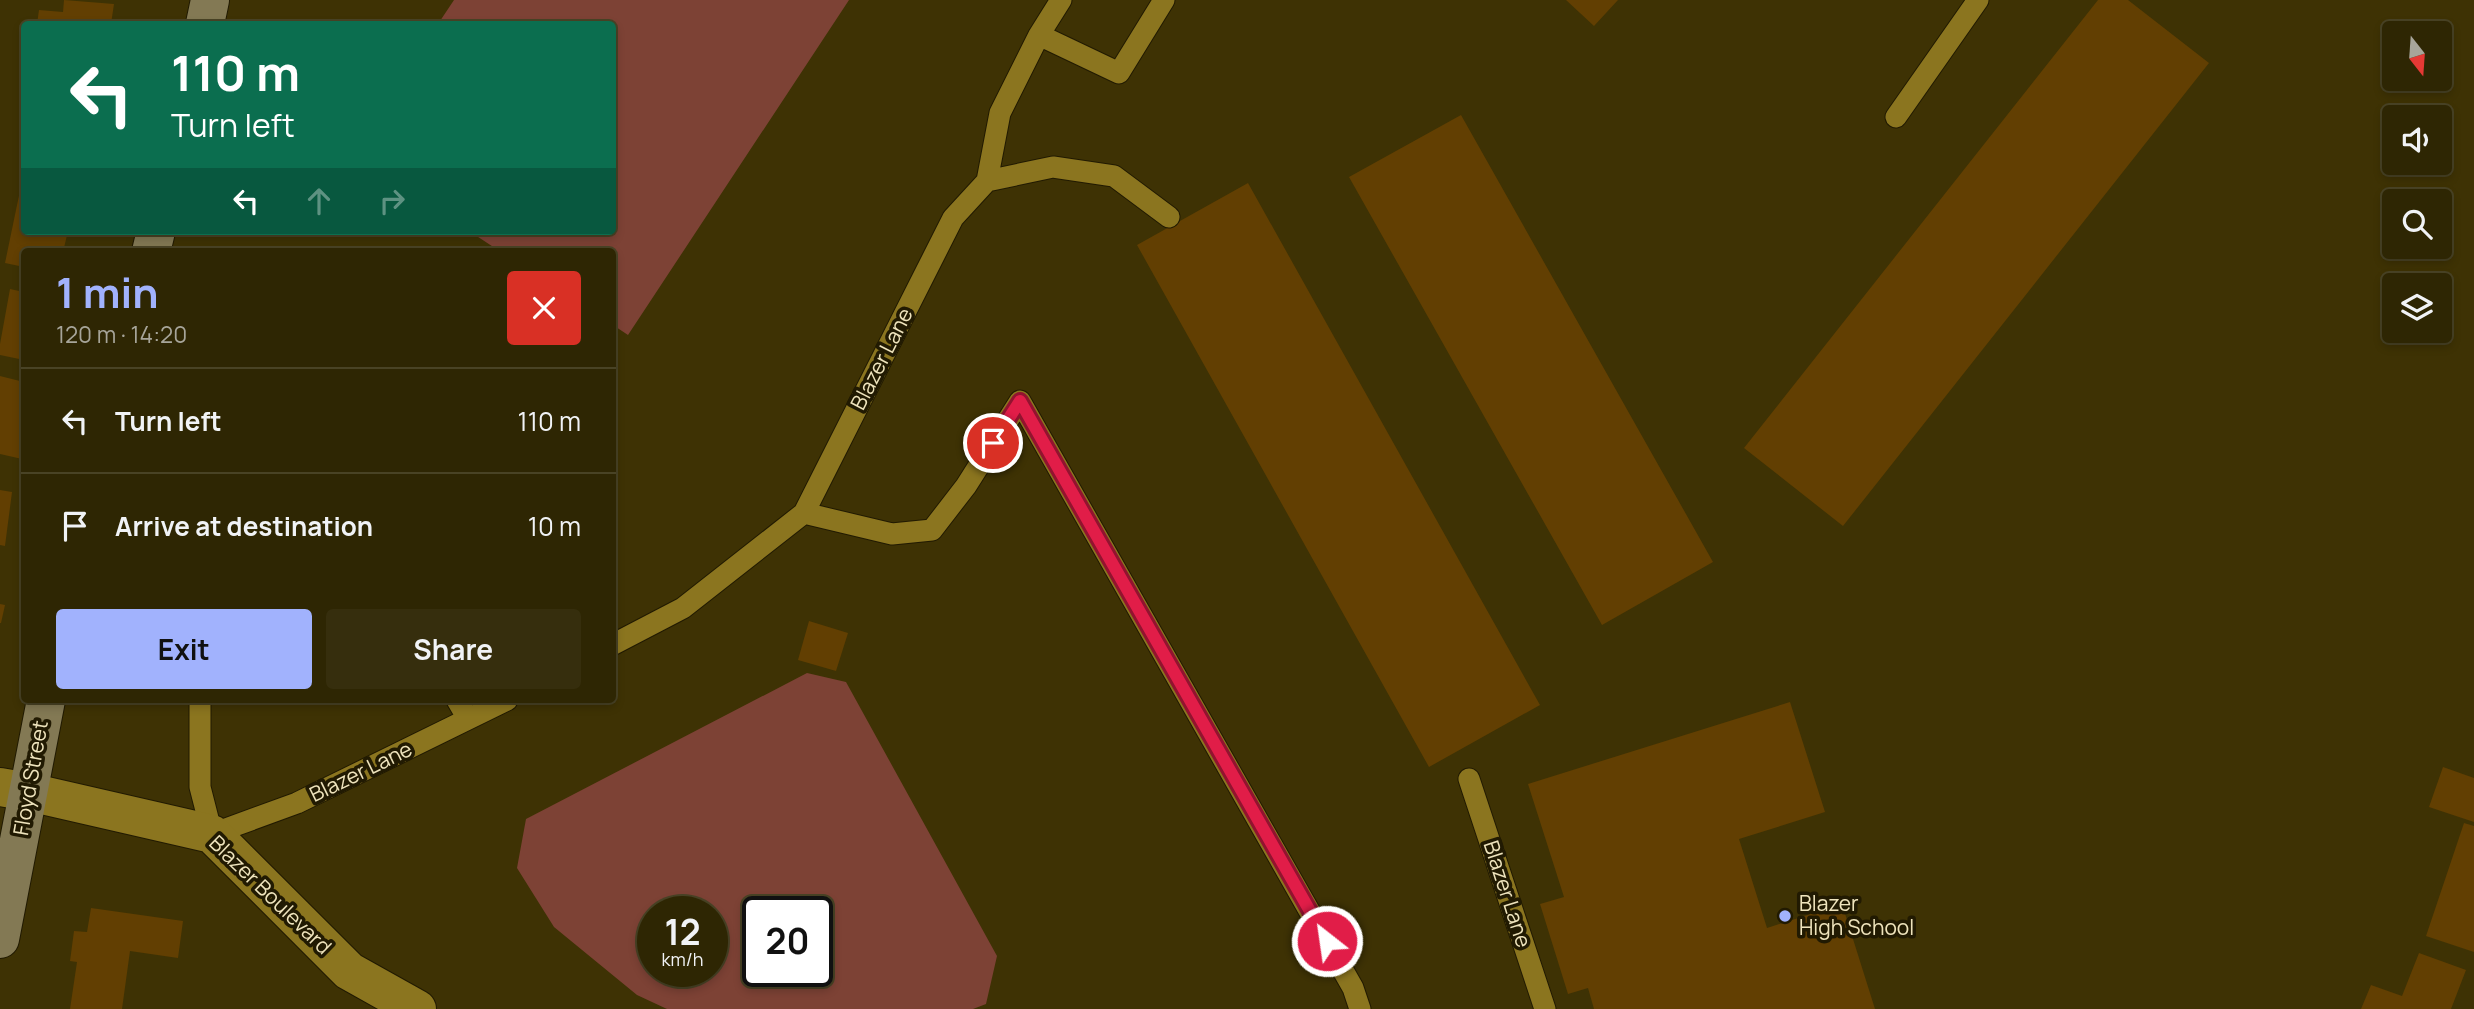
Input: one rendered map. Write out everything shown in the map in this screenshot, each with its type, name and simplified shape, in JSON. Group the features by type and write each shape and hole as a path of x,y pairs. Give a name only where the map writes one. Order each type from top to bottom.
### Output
{"street":[{"path":"206,21 211,0"},
{"name":"Floyd Street","path":"0,939 15,789 45,703"},
{"name":"Blazer Boulevard","path":"15,789 212,834 349,971 417,1009"}],"lane":[{"path":"1060,0 1039,35 1000,113 987,181 1053,167 1114,176 1169,216"},
{"path":"1039,35 1119,73 1164,0"},
{"path":"1896,117 1978,0"},
{"name":"Blazer Lane","path":"616,643 683,608 804,513 953,218 987,181"},
{"path":"804,513 892,534 932,530 966,486 1020,401 1353,988 1360,1009"},
{"path":"199,703 200,787 212,834"},
{"path":"459,703 468,719"},
{"name":"Blazer Lane","path":"212,834 297,803 501,703"},
{"name":"Blazer Lane","path":"1469,779 1545,1009"}],"shaded area":[{"path":"454,0 849,0 628,335 616,327 616,248 495,248 475,235 616,235 616,21 440,21"},
{"path":"807,673 846,682 997,956 986,1004 973,1009 667,1009 637,995 554,927 517,868 526,819"}],"building":[{"path":"64,0 114,4 111,21 37,21 39,10 63,12"},
{"path":"1566,0 1618,0 1594,26"},
{"path":"2098,0 2128,0 2209,63 1843,526 1744,448"},
{"path":"1461,115 1713,562 1602,625 1349,177"},
{"path":"1248,183 1540,705 1429,767 1137,245"},
{"path":"21,186 21,235 67,235 64,248 21,248 21,266 5,263"},
{"path":"10,289 21,291 21,359 0,355"},
{"path":"0,376 21,381 21,459 0,454"},
{"path":"0,490 12,492 5,546 0,545"},
{"path":"0,604 5,605 1,623 0,623"},
{"path":"809,621 848,633 836,671 798,660"},
{"path":"1790,702 1825,812 1739,839 1767,928 1842,904 1875,1009 1594,1009 1588,988 1568,994 1540,904 1564,897 1528,784"},
{"path":"2443,767 2474,778 2474,822 2429,807"},
{"path":"2464,823 2474,826 2474,952 2426,936"},
{"path":"91,908 183,921 178,958 130,951 122,1009 70,1009 77,962 70,961 74,931 87,932"},
{"path":"2419,953 2466,970 2451,1009 2361,1009 2371,985 2402,996"}],"place":[{"name":"Blazer High School","path":"1785,916"}],"route":[{"path":"993,443 1020,401 1327,941"}]}
